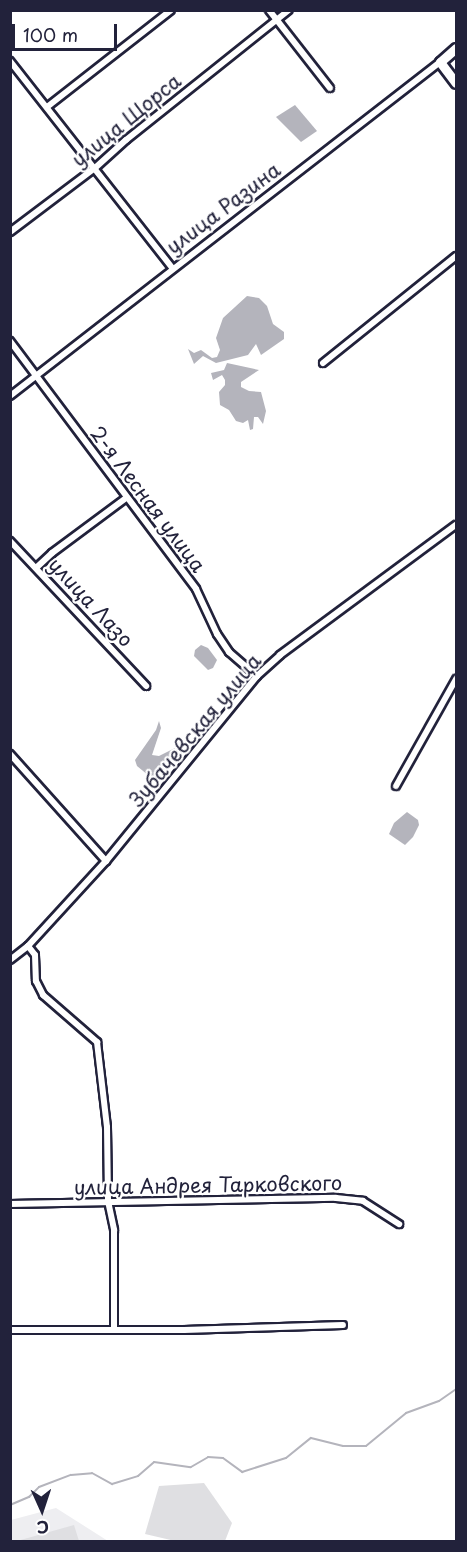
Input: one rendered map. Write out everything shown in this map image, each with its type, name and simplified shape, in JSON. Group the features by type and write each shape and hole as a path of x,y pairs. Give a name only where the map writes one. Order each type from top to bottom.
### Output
{"street":[{"path":"47,107 171,10"},
{"path":"269,10 330,88"},
{"name":"улица Щорса","path":"10,232 95,168 126,140 289,10"},
{"name":"улица Разина","path":"10,396 456,48"},
{"path":"10,61 173,269"},
{"path":"440,62 456,83"},
{"path":"323,363 456,256"},
{"name":"2-я Лесная улица","path":"10,341 196,590 217,634 229,652 257,676"},
{"path":"36,568 52,553 126,498"},
{"name":"Зубачевская улица","path":"10,960 28,945 106,861 257,676 280,655 456,525"},
{"name":"улица Лазо","path":"10,541 146,686"},
{"path":"396,786 456,679"},
{"path":"10,754 106,861"},
{"path":"28,945 35,955 36,981 43,995 97,1042 107,1127 108,1201 114,1230 114,1330"},
{"name":"улица Андрея Тарковского","path":"10,1204 108,1201 219,1202 336,1198 363,1201 399,1224"},
{"path":"10,1330 343,1325"}],"shaded area":[{"path":"295,105 317,131 301,142 276,117"},
{"path":"247,296 259,298 267,306 273,324 284,332 284,339 261,355 256,344 248,355 216,363 203,356 194,364 188,349 194,353 201,350 212,358 217,357 220,350 216,338 223,318"},
{"path":"227,363 259,370 241,382 241,387 249,391 261,392 266,411 263,424 258,417 254,417 253,429 250,430 248,420 243,423 236,421 229,410 220,405 219,392 225,385 225,380 222,375 213,380 211,373 224,370"},
{"path":"201,645 208,648 217,660 213,668 208,670 194,656 195,650"},
{"path":"159,721 161,728 152,755 159,756 175,748 173,756 154,780 137,766 135,760 156,730"},
{"path":"407,812 418,820 419,825 413,837 405,845 389,834 394,823"},
{"path":"204,1483 232,1523 225,1541 175,1541 145,1534 159,1486"},
{"path":"56,1508 108,1541 11,1542 11,1520"},
{"path":"74,1525 79,1541 17,1541"}],"waterway":[{"path":"10,1505 29,1497 39,1487 71,1475 92,1473 112,1484 138,1476 154,1462 191,1467 208,1457 223,1458 242,1472 286,1458 311,1438 343,1446 366,1446 406,1413 439,1401 456,1389"}]}
